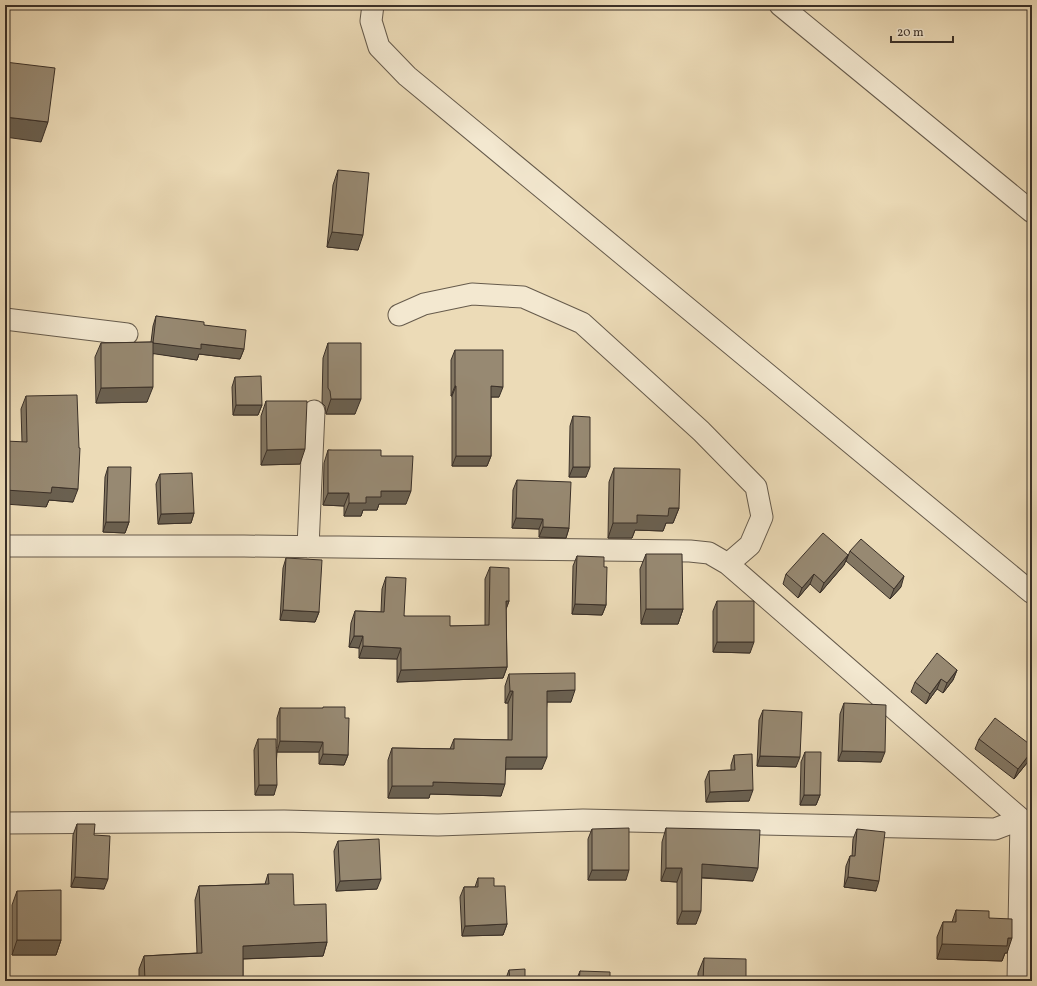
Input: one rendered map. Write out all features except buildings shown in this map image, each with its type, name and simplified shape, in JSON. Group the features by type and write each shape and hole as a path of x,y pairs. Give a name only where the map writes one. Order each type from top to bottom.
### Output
{"street":[{"path":"373,5 371,21 379,47 407,76 1032,593"},
{"path":"780,5 1032,212"},
{"path":"399,315 424,304 472,294 524,297 582,323 701,431 756,487 762,518 750,545 728,564"},
{"path":"5,319 127,334"},
{"path":"308,547 314,411"},
{"path":"5,546 308,547 708,553 728,564 1021,819"},
{"path":"5,823 284,821 438,825 583,820 995,829 1021,819"},
{"path":"1018,981 1021,819"}]}
